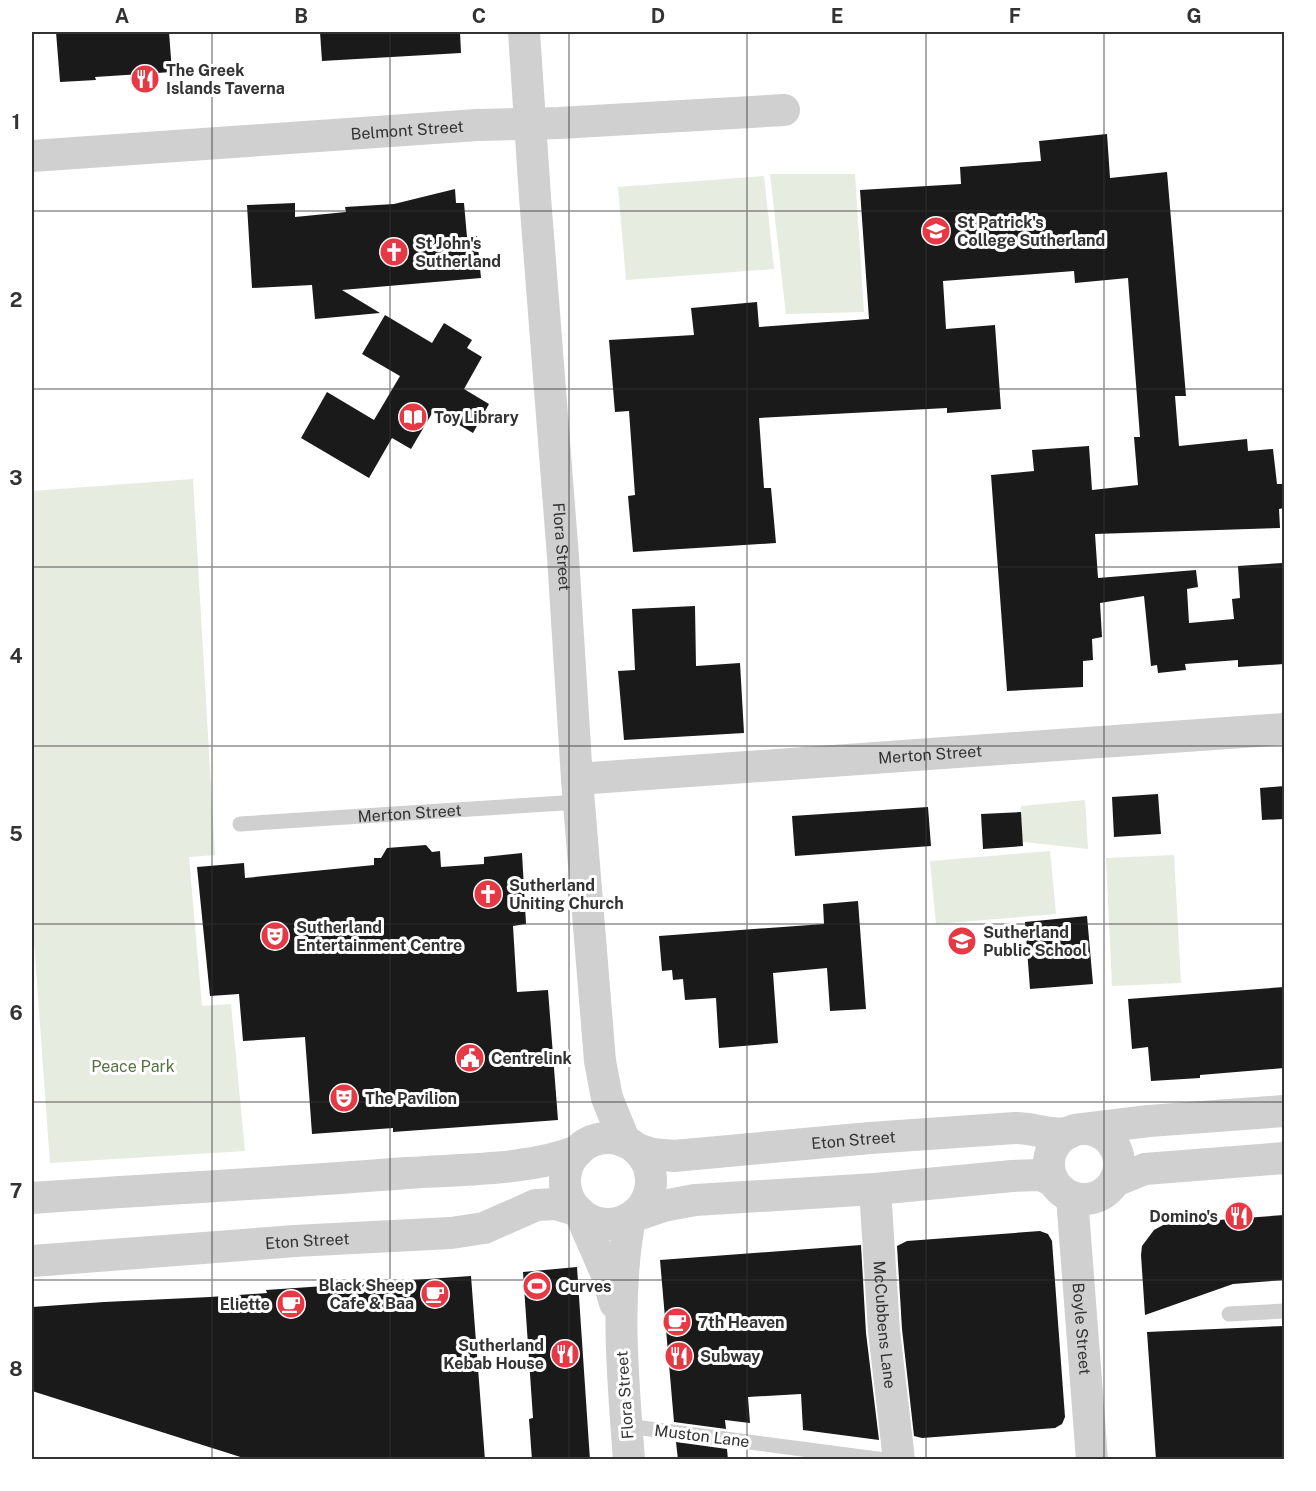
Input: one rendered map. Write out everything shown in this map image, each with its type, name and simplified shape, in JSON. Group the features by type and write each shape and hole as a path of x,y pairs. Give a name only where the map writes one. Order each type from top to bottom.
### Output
{"street":[{"name":"Flora Street","path":"524,32 578,790 600,1061 607,1098 631,1145"},
{"name":"Belmont Street","path":"32,156 477,125 784,110"},
{"name":"Merton Street","path":"578,790 1284,729"},
{"name":"Flora Street","path":"581,1149 596,1112 600,1061"},
{"name":"Eton Street","path":"631,1145 652,1154 674,1156 870,1138 1015,1128 1055,1134 1149,1121 1284,1111"},
{"path":"581,1149 569,1165 566,1180 568,1196 579,1211 601,1223 615,1223 663,1206 695,1200 875,1189 1034,1174 1046,1176 1063,1189 1091,1199 1101,1196 1115,1181 1120,1163 1114,1145 1100,1133 1076,1131 1057,1143 1050,1157 1050,1173 1063,1189"},
{"path":"32,1198 293,1182 509,1165 555,1159 604,1138 631,1145 648,1164 651,1183 646,1201 632,1217"},
{"path":"1115,1181 1134,1172 1152,1168 1284,1158"},
{"name":"McCubbens Lane","path":"875,1189 884,1331 899,1460"},
{"name":"Boyle Street","path":"1063,1189 1092,1460"},
{"name":"Eton Street","path":"32,1261 284,1242 451,1233 484,1228 536,1205 555,1204 579,1211"},
{"name":"Flora Street","path":"579,1211 607,1275 621,1331"},
{"name":"Flora Street","path":"629,1460 621,1331 623,1262 632,1217"}],"lane":[{"name":"Merton Street","path":"240,824 578,790"},
{"path":"1229,1314 1284,1311"},
{"name":"Muston Lane","path":"627,1426 885,1460"}],"green space":[{"path":"770,174 855,174 864,312 786,314"},
{"path":"764,176 774,269 626,280 618,187"},
{"name":"Peace Park","path":"193,479 215,855 189,857 202,1006 231,1004 245,1151 50,1163 32,914 32,491"},
{"path":"1085,800 1088,849 1023,842 1021,806"},
{"path":"1050,851 1056,914 936,924 930,861"},
{"path":"1174,855 1181,983 1112,986 1106,858"}],"building":[{"path":"56,32 169,32 172,72 95,77 96,80 60,82"},
{"path":"320,32 460,32 461,53 322,61"},
{"path":"1107,134 1110,178 1167,172 1186,396 1175,396 1179,446 1247,439 1248,451 1273,449 1277,484 1284,484 1284,508 1279,509 1280,528 1095,534 1098,578 1196,570 1198,587 1187,589 1189,623 1234,619 1232,599 1240,598 1238,566 1283,563 1284,664 1238,667 1238,660 1185,664 1186,670 1158,673 1157,665 1151,666 1144,596 1100,603 1102,637 1092,639 1093,660 1083,661 1083,687 1007,691 991,475 1034,471 1032,450 1089,446 1092,490 1138,485 1134,437 1140,437 1128,278 1075,283 1074,271 943,281 946,329 995,325 1001,409 947,413 947,408 759,418 764,488 771,488 776,543 633,552 628,496 635,495 629,411 615,412 609,340 694,335 691,308 757,302 759,327 869,319 860,190 961,184 960,167 1041,161 1039,141"},
{"name":"St John's Sutherland","path":"455,189 456,203 464,203 467,237 477,236 481,278 342,290 380,313 315,319 312,285 252,288 247,205 295,203 295,217 346,212 345,207 394,204"},
{"path":"385,315 432,343 444,323 472,340 467,348 482,357 464,389 489,404 473,433 434,410 411,449 392,438 369,478 301,438 327,392 374,420 400,376 362,354"},
{"path":"695,606 696,666 740,663 744,733 624,740 618,671 635,670 632,609"},
{"path":"1284,786 1284,819 1262,820 1260,788"},
{"path":"1158,794 1161,834 1114,837 1112,797"},
{"path":"928,807 931,846 795,856 792,816"},
{"path":"1021,812 1023,846 983,849 981,814"},
{"path":"426,845 432,852 440,851 441,867 484,864 484,857 522,853 526,924 513,926 517,992 548,990 558,1120 393,1132 393,1128 312,1134 305,1037 243,1041 239,994 210,996 197,867 244,863 245,878 374,865 374,858 381,858 387,848"},
{"path":"858,901 866,1009 830,1011 827,968 773,973 778,1043 719,1048 716,998 685,1000 683,979 673,980 672,970 662,971 659,936 824,924 823,904"},
{"path":"1087,916 1093,984 1030,989 1025,922"},
{"path":"1284,987 1284,1068 1151,1081 1148,1047 1132,1049 1128,999"},
{"path":"1284,1215 1284,1280 1233,1284 1145,1315 1141,1255 1142,1246 1154,1230 1165,1224"},
{"path":"1040,1231 1048,1234 1052,1241 1065,1417 1062,1424 1055,1428 922,1438 914,1436 902,1329 897,1246 907,1241"},
{"path":"861,1245 866,1333 879,1440 803,1430 801,1394 748,1397 750,1423 725,1420 726,1429 674,1422 660,1260"},
{"path":"577,1267 590,1460 532,1460 529,1419 533,1418 523,1272"},
{"path":"471,1276 485,1460 250,1460 32,1391 32,1307 267,1293 266,1290"},
{"path":"1284,1326 1284,1460 1156,1460 1147,1332"},
{"path":"676,1442 727,1449 728,1460 678,1460"}],"place":[{"name":"The Greek Islands Taverna","path":"145,79"},
{"name":"St Patrick's College Sutherland","path":"936,231"},
{"name":"St John's Sutherland","path":"394,252"},
{"name":"Toy Library","path":"413,417"},
{"name":"Sutherland Uniting Church","path":"488,894"},
{"name":"Sutherland Entertainment Centre","path":"275,936"},
{"name":"Sutherland Public School","path":"962,941"},
{"name":"Centrelink","path":"470,1058"},
{"name":"The Pavilion","path":"344,1098"},
{"name":"Domino's","path":"1239,1216"},
{"name":"Curves","path":"537,1286"},
{"name":"Black Sheep Cafe & Baa","path":"435,1294"},
{"name":"Eliette","path":"291,1304"},
{"name":"7th Heaven","path":"677,1322"},
{"name":"Sutherland Kebab House","path":"565,1354"},
{"name":"Subway","path":"679,1356"}]}
